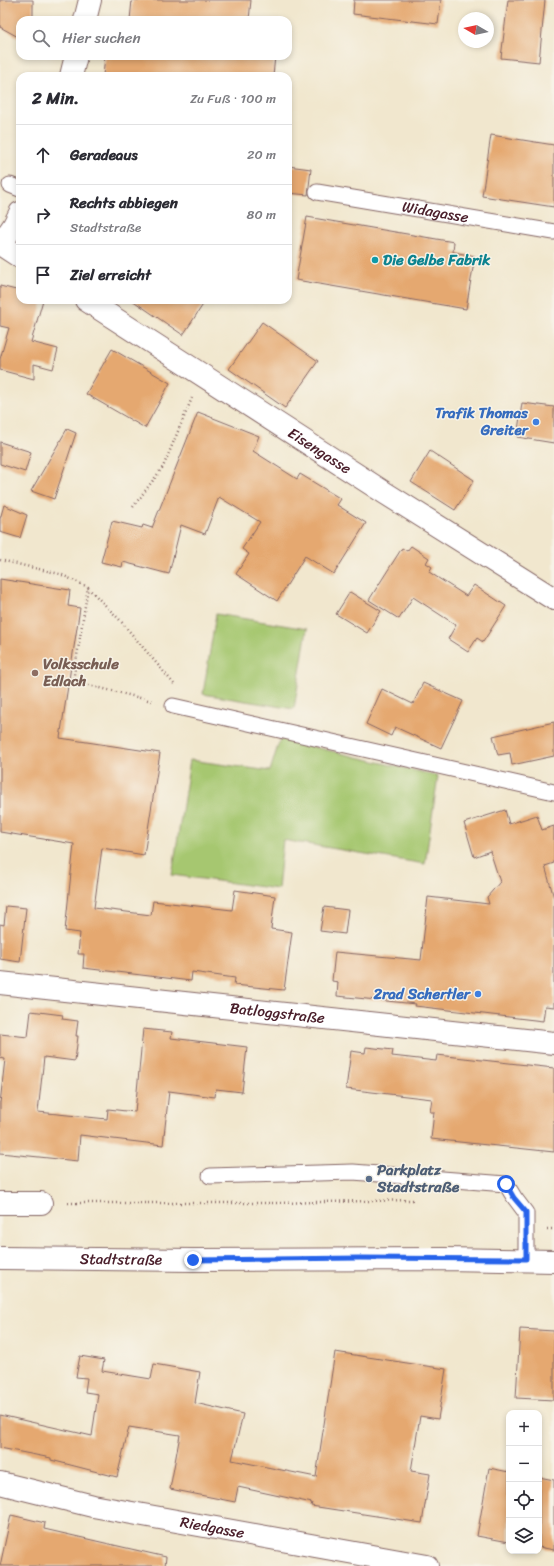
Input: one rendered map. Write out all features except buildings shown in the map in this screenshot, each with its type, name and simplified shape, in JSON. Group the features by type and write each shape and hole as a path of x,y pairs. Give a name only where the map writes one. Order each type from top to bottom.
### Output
{"main road":[{"path":"86,16 90,0"},
{"path":"72,72 75,60"},
{"path":"16,221 0,244 16,254"},
{"name":"Eisengasse","path":"92,304 554,600"},
{"name":"Batloggstraße","path":"0,983 554,1043"},
{"path":"0,1203 41,1203"},
{"name":"Stadtstraße","path":"0,1258 193,1260 352,1258 526,1259 554,1261"},
{"name":"Riedgasse","path":"0,1483 93,1506 427,1566"}],"lane":[{"name":"Widagasse","path":"317,192 554,232"},
{"path":"173,706 554,792"},
{"path":"210,1176 353,1172 506,1184 514,1198 526,1212 526,1259"}],"path":[{"path":"133,508 163,467 202,375"},
{"path":"0,560 60,574 88,587 119,619 196,711"},
{"path":"88,587 73,681 173,706"},
{"path":"41,1203 174,1204 418,1200"}],"green space":[{"path":"216,614 307,629 294,709 203,694"},
{"path":"280,739 438,776 425,864 283,840 278,889 172,875 190,760 270,771"}],"place":[{"name":"Die Gelbe Fabrik","path":"375,260"},
{"name":"Trafik Thomas Greiter","path":"536,422"},
{"name":"Volksschule Edlach","path":"35,673"},
{"name":"2rad Schertler","path":"478,994"},
{"name":"Parkplatz Stadtstraße","path":"369,1179"}],"route":[{"path":"193,1260 360,1258 526,1259 526,1212 514,1198 506,1184"}]}
